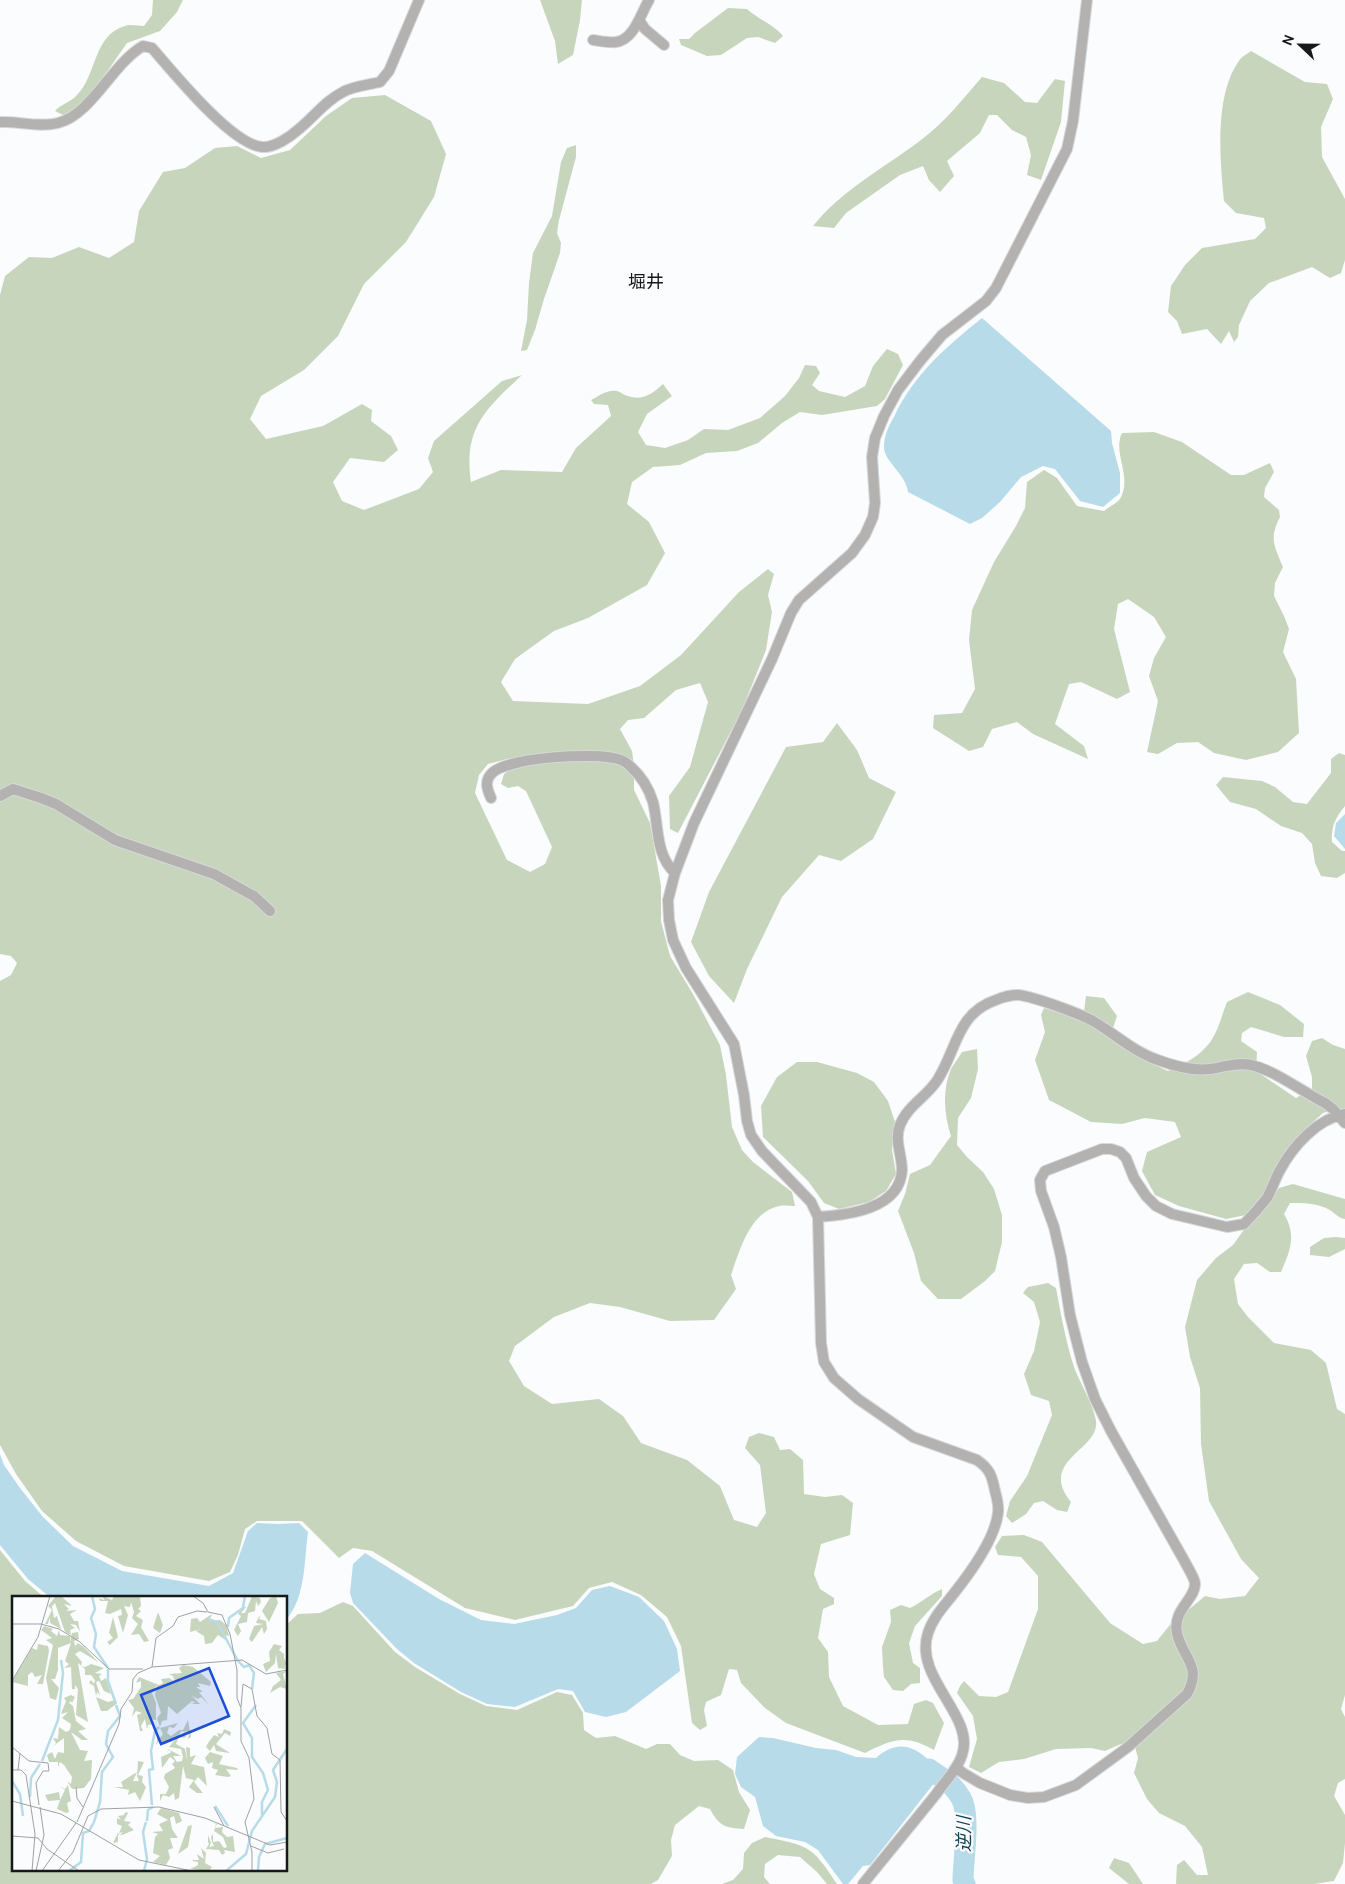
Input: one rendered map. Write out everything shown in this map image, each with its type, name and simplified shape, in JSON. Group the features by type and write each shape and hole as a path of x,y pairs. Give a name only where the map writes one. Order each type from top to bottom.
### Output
{"street":[{"path":"0,122 42,125 58,123 75,115 120,64 143,46 152,48 234,134 249,144 263,148 281,142 343,91 380,82 384,79 419,0"},
{"path":"593,40 618,42 626,37 639,20 649,0"},
{"path":"863,1884 950,1775 963,1755 965,1739 960,1724 934,1679 925,1646 928,1632 936,1615 968,1576 993,1530 998,1514 996,1495 992,1476 986,1466 977,1460 912,1437 858,1399 834,1378 824,1362 821,1343 818,1217 812,1202 762,1151 751,1135 734,1044 686,968 673,940 668,900 675,873 694,823 772,659 791,613 799,600 852,553 866,535 874,517 872,457 875,438 884,416 898,390 942,335 986,301 996,288 1067,150 1073,121 1087,0"},
{"path":"639,20 645,29 664,45"},
{"path":"491,798 486,781 491,774 504,766 537,759 572,756 618,759 629,766 643,780 652,800 658,843 667,865 675,873"},
{"path":"0,796 14,789 42,798 115,840 214,874 254,896 270,911"},
{"path":"818,1217 838,1216 879,1204 894,1194 900,1181 902,1170 898,1140 899,1127 904,1116 931,1090 939,1078 967,1020 976,1010 988,1002 1006,996 1018,995 1076,1014 1092,1021 1139,1052 1172,1065 1191,1069 1208,1069 1236,1064 1251,1065 1276,1076 1325,1103 1343,1117 1313,1130 1292,1152 1280,1169 1267,1197 1244,1224 1227,1227 1172,1214 1156,1206 1146,1196 1134,1178 1126,1158 1120,1152 1111,1149 1102,1149 1045,1171 1040,1180 1041,1191 1054,1227 1061,1257 1070,1315 1082,1362 1095,1399 1110,1431 1186,1562 1195,1583 1193,1592 1180,1611 1177,1623 1177,1633 1194,1673 1192,1685 1187,1694 1128,1747 1076,1786 1044,1797 1028,1798 1010,1795 963,1774 950,1775"}],"green space":[{"path":"153,0 183,0 177,12 160,31 127,43 95,89 75,109 63,115 55,111 75,97 83,87 96,56 107,38 125,26 144,26 152,15"},
{"path":"540,0 582,0 573,55 558,64 555,41"},
{"path":"728,8 747,9 775,28 783,36 775,43 758,37 747,38 721,55 707,56 681,45 679,39 689,39"},
{"path":"1251,51 1305,82 1327,84 1333,99 1321,127 1322,157 1345,199 1345,260 1341,273 1330,278 1312,267 1269,283 1250,301 1239,325 1238,337 1234,342 1229,331 1221,344 1207,329 1182,334 1177,321 1168,312 1171,286 1185,265 1202,248 1255,239 1266,228 1264,218 1236,213 1224,201 1222,185 1220,148 1222,110 1231,75 1239,61"},
{"path":"982,77 1004,83 1025,102 1037,103 1055,79 1065,81 1061,122 1041,180 1027,175 1031,155 1026,137 1012,130 997,115 989,115 980,133 947,161 954,176 940,192 929,180 923,166 900,175 846,213 834,228 813,226 824,213 850,190 938,126"},
{"path":"385,95 431,121 446,154 434,197 406,242 364,284 338,336 304,370 261,396 250,419 266,439 323,426 362,404 372,410 371,421 391,436 398,450 384,462 350,458 333,482 342,501 364,510 419,489 433,472 428,458 434,441 502,381 522,375 488,410 474,433 469,463 471,482 501,470 562,472 576,448 611,416 608,405 594,404 591,400 610,391 617,391 627,396 638,398 651,394 663,384 672,396 647,414 638,432 646,445 665,448 688,440 704,429 728,430 760,418 785,396 799,378 805,365 816,366 820,373 812,385 819,391 845,397 865,386 873,366 887,349 898,354 903,365 885,399 877,406 822,415 800,412 782,423 758,443 737,451 706,453 680,465 653,467 632,482 627,504 649,522 665,553 647,585 588,618 554,631 515,659 501,682 513,701 588,704 640,686 681,655 739,592 768,569 774,574 768,595 772,612 766,650 742,710 678,833 670,829 669,796 690,767 708,702 700,683 676,690 644,718 628,720 620,729 632,751 634,790 650,823 661,886 661,921 670,956 720,1045 726,1075 732,1127 742,1150 753,1162 792,1192 795,1206 779,1206 769,1210 753,1224 742,1244 731,1275 736,1289 714,1320 670,1321 620,1307 590,1303 554,1317 515,1346 509,1361 524,1386 552,1404 599,1399 623,1416 641,1443 687,1460 720,1486 734,1520 757,1527 766,1513 760,1465 745,1448 749,1437 759,1433 774,1437 780,1450 790,1449 803,1460 804,1494 825,1497 842,1495 853,1503 850,1535 821,1544 814,1574 820,1589 834,1598 834,1604 823,1609 818,1638 828,1652 829,1677 843,1706 878,1725 908,1724 914,1704 926,1700 933,1703 944,1723 934,1750 915,1742 899,1740 884,1744 865,1753 786,1723 765,1708 741,1683 737,1670 729,1669 721,1695 706,1702 704,1710 707,1726 700,1730 692,1723 681,1646 667,1617 641,1595 612,1582 589,1588 573,1606 515,1620 465,1608 372,1551 353,1548 339,1558 302,1521 257,1521 245,1529 238,1555 230,1572 209,1581 124,1566 76,1541 42,1511 16,1474 0,1445 0,981 11,975 17,963 11,956 0,954 0,295 5,276 29,257 52,258 79,247 109,258 134,242 139,211 163,172 185,168 215,148 237,146 261,158 290,150 326,116 352,98","holes":["511,758 519,763 504,774 501,784 508,788 518,786 526,791 552,847 545,864 530,872 507,860 475,793 479,775 488,764"]},
{"path":"576,145 576,157 557,233 561,243 560,253 535,330 527,350 521,351 527,320 533,253 552,216 561,162 567,148"},
{"path":"1154,432 1182,442 1231,475 1244,475 1270,463 1274,472 1265,488 1264,497 1279,510 1280,517 1275,531 1274,542 1283,567 1275,583 1274,596 1289,629 1283,652 1296,679 1299,733 1278,752 1246,760 1214,753 1198,742 1177,743 1158,754 1147,752 1158,701 1149,676 1154,658 1166,637 1154,617 1128,599 1118,604 1114,629 1130,692 1117,699 1081,682 1069,684 1055,724 1084,746 1088,759 1033,734 1017,722 992,729 983,747 969,751 933,728 934,715 962,713 975,689 969,640 972,610 994,562 1025,508 1027,482 1044,470 1057,478 1077,506 1104,511 1120,499 1123,491 1124,474 1119,449 1122,433"},
{"path":"837,723 857,750 869,778 896,792 873,839 841,861 819,855 782,897 747,969 734,1003 709,976 691,942 709,892 786,747 823,742"},
{"path":"1339,753 1345,755 1345,806 1334,823 1332,842 1342,851 1345,851 1345,873 1337,878 1321,876 1315,863 1312,844 1302,833 1281,826 1256,809 1230,802 1216,785 1223,777 1262,781 1275,787 1293,802 1307,804 1331,773 1331,759"},
{"path":"1248,992 1280,1005 1304,1024 1303,1037 1284,1037 1251,1027 1242,1033 1241,1041 1257,1052 1256,1071 1296,1098 1312,1089 1312,1077 1306,1056 1312,1041 1322,1038 1333,1045 1345,1049 1345,1115 1340,1108 1323,1113 1300,1134 1281,1158 1266,1192 1246,1215 1226,1219 1179,1206 1155,1195 1142,1171 1147,1152 1181,1137 1175,1122 1145,1118 1122,1124 1091,1122 1049,1100 1035,1060 1045,1032 1041,1015 1044,1008 1076,1018 1084,1012 1086,996 1104,998 1117,1016 1110,1037 1138,1057 1168,1071 1201,1052 1216,1033 1227,1002"},
{"path":"977,1049 978,1069 971,1098 958,1118 957,1145 983,1172 994,1189 1002,1215 1002,1242 995,1271 985,1281 961,1299 938,1299 921,1281 914,1253 898,1211 910,1174 930,1165 951,1136 945,1102 948,1077 962,1052"},
{"path":"797,1062 817,1062 857,1073 874,1082 888,1101 895,1122 892,1150 896,1174 886,1191 869,1202 839,1209 824,1203 808,1181 763,1137 761,1106 777,1077"},
{"path":"1293,1184 1345,1199 1345,1219 1319,1206 1305,1203 1290,1203 1284,1214 1290,1229 1291,1243 1281,1272 1270,1272 1257,1263 1244,1264 1234,1279 1238,1304 1274,1343 1311,1350 1326,1363 1337,1409 1345,1414 1345,1695 1341,1709 1345,1717 1345,1779 1338,1783 1334,1796 1345,1815 1343,1863 1334,1881 1314,1884 1176,1884 1177,1865 1184,1860 1197,1875 1208,1875 1202,1847 1185,1826 1159,1813 1147,1799 1134,1773 1138,1758 1135,1747 1121,1744 1105,1751 1091,1748 1056,1749 1024,1759 999,1762 981,1773 969,1767 977,1739 973,1716 957,1693 964,1681 979,1696 996,1697 1008,1692 1038,1609 1038,1576 1021,1557 998,1555 995,1547 1002,1536 1024,1535 1042,1542 1110,1623 1143,1644 1157,1641 1169,1626 1205,1596 1220,1599 1245,1596 1259,1578 1241,1559 1209,1501 1201,1444 1200,1388 1190,1357 1185,1327 1197,1280 1216,1258 1233,1245 1279,1188"},
{"path":"1324,1238 1345,1238 1345,1249 1329,1257 1310,1255 1310,1247"},
{"path":"1048,1283 1056,1288 1074,1367 1095,1415 1095,1431 1065,1466 1061,1476 1062,1488 1071,1502 1067,1512 1057,1510 1043,1501 1034,1503 1026,1514 1012,1523 1006,1516 1010,1501 1027,1476 1052,1415 1049,1401 1031,1395 1024,1374 1034,1351 1040,1322 1034,1302 1023,1293 1028,1287"},
{"path":"0,1550 25,1581 43,1596 12,1596 12,1872 288,1872 288,1623 298,1614 320,1613 343,1602 353,1606 395,1652 415,1667 460,1694 486,1706 517,1710 557,1692 572,1695 583,1713 584,1730 596,1738 615,1736 646,1749 657,1744 670,1744 680,1755 694,1761 718,1760 733,1770 739,1792 750,1810 744,1829 723,1825 716,1819 710,1809 699,1806 675,1825 671,1840 672,1856 658,1880 651,1884 0,1884"},
{"path":"942,1589 942,1596 915,1626 909,1643 913,1663 920,1668 920,1683 911,1684 903,1691 893,1690 884,1677 882,1647 891,1622 890,1610 901,1605 910,1608"},
{"path":"765,1837 792,1843 809,1850 822,1862 837,1884 827,1884 800,1857 778,1855 765,1864 764,1877 770,1884 722,1884 733,1880 743,1869 744,1853 752,1843"},
{"path":"1114,1858 1129,1863 1143,1884 1129,1884 1109,1868"}],"water":[{"path":"982,318 1111,431 1112,443 1120,473 1120,493 1103,507 1080,501 1055,469 1043,466 1021,477 1000,502 982,518 970,524 908,492 904,480 885,452 884,442 889,427 911,387 921,374"},
{"path":"1345,814 1345,849 1334,836 1336,823"},
{"path":"0,1454 4,1465 43,1517 73,1546 122,1571 209,1586 233,1573 248,1531 257,1523 299,1523 308,1532 301,1590 293,1611 288,1617 288,1596 49,1596 28,1579 0,1545"},
{"path":"365,1553 439,1599 481,1620 514,1624 557,1615 576,1608 592,1590 610,1586 639,1597 664,1621 677,1649 680,1671 626,1712 606,1717 585,1712 573,1691 558,1689 515,1707 487,1704 461,1692 414,1663 397,1649 353,1603 350,1593 353,1564"},
{"path":"759,1737 836,1750 856,1757 876,1758 895,1747 903,1747 912,1749 927,1758 942,1773 870,1865 863,1866 848,1884 843,1884 818,1850 805,1842 776,1836 763,1826 755,1797 741,1787 735,1774 737,1757"}],"waterway":[{"name":"逆川","path":"929,1769 955,1789 964,1805 966,1838 963,1880 965,1884"}],"district":[{"name":"堀井","path":"646,282"}]}
